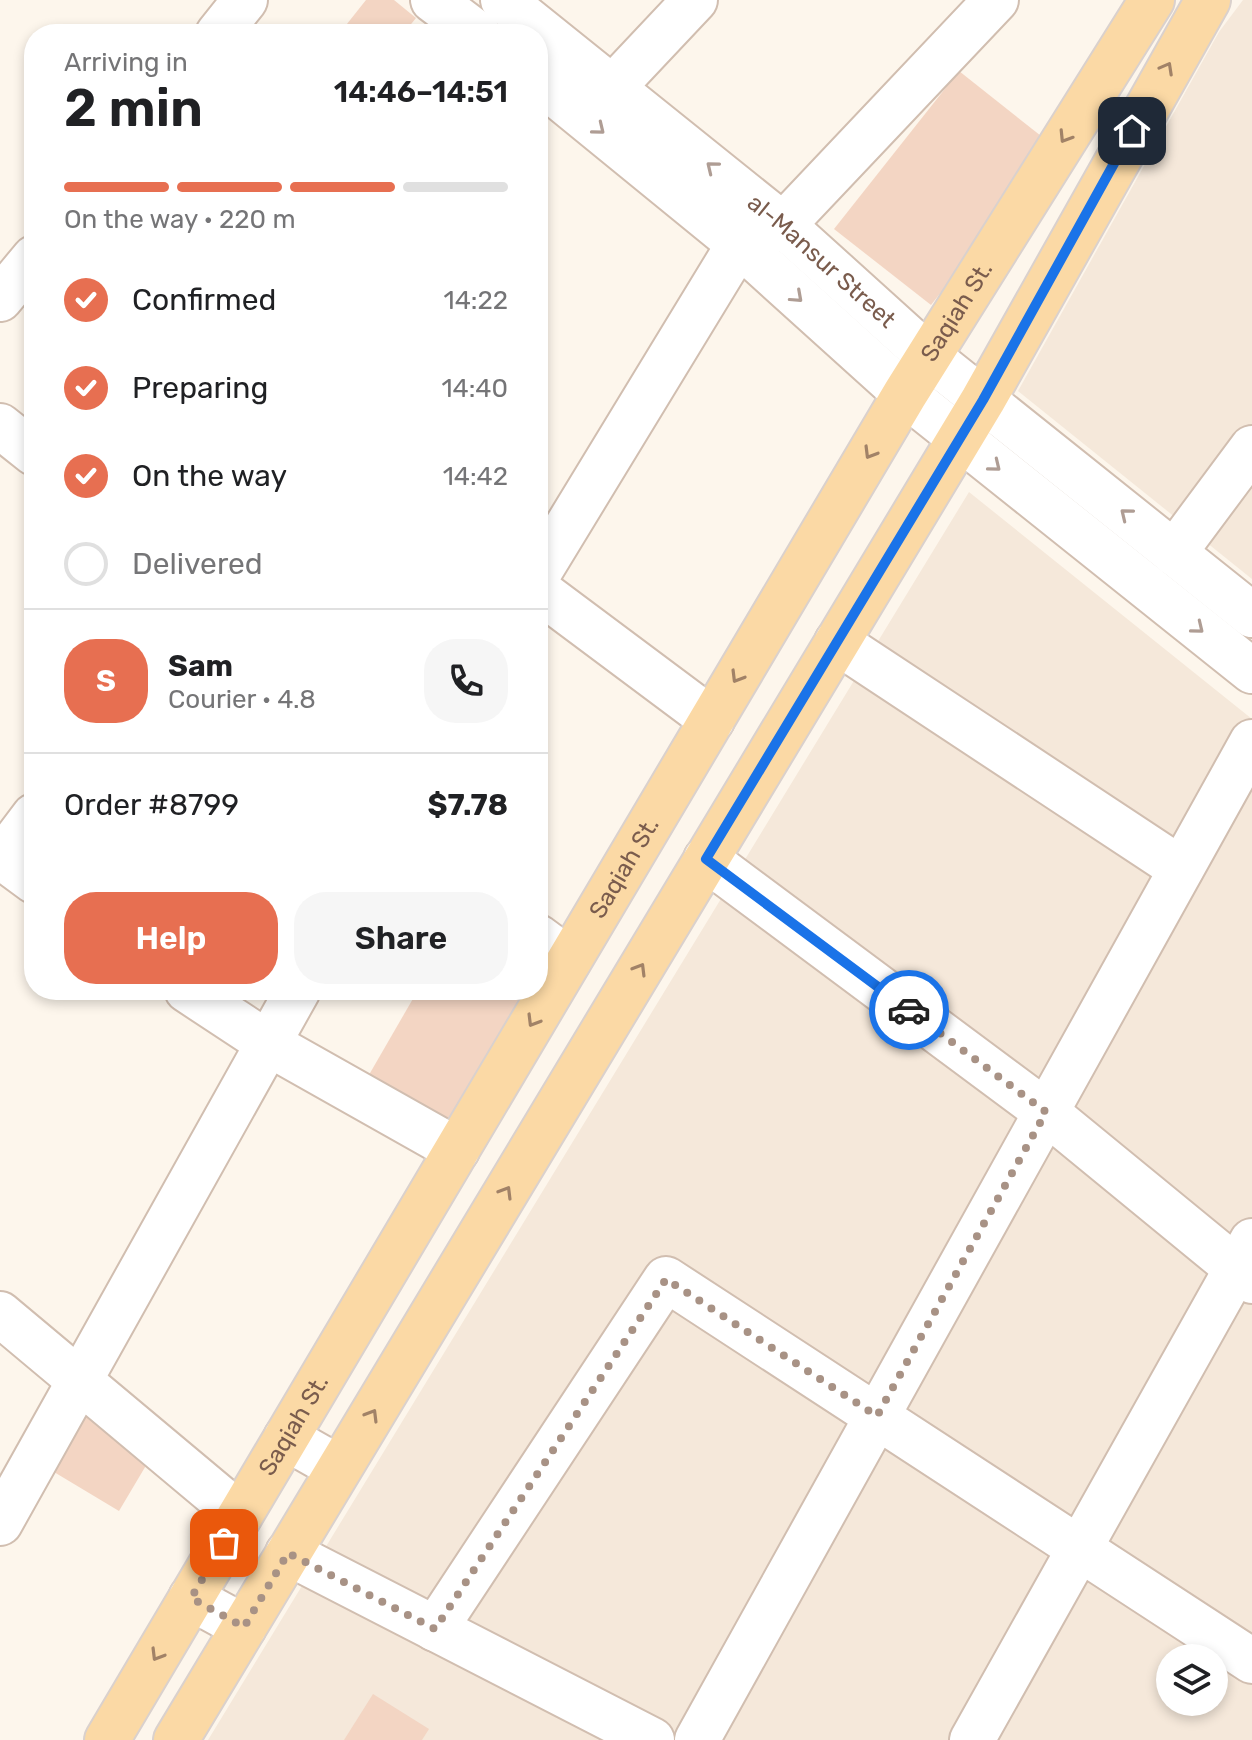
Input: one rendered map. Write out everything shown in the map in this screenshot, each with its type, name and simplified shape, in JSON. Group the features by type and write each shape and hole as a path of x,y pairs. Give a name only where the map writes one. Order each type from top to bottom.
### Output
{"main road":[{"name":"Saqiah St.","path":"554,948 712,720 928,356 1152,0"},
{"path":"176,1740 983,400 1208,0"},
{"name":"Saqiah St.","path":"107,1740 457,1150 529,1000"}],"street":[{"path":"226,24 245,0"},
{"name":"al-Mansur Street","path":"503,0 520,24"},
{"path":"566,90 695,0"},
{"path":"548,558 739,244 783,225 996,0"},
{"path":"442,2 467,24"},
{"name":"al-Mansur Street","path":"548,64 566,90 905,394 1252,671"},
{"name":"al-Mansur Street","path":"566,90 783,225 928,356 1252,615"},
{"path":"0,299 24,270"},
{"path":"0,426 24,445"},
{"path":"1174,553 1252,448"},
{"path":"548,597 712,720"},
{"path":"837,642 1181,869"},
{"path":"697,1740 1252,742"},
{"path":"9,864 24,835"},
{"path":"706,859 1247,1264 972,1740"},
{"path":"202,1000 269,1044 457,1150"},
{"path":"0,1523 293,1000"},
{"path":"435,1629 666,1279 1252,1661"},
{"path":"0,1314 240,1515"},
{"path":"286,1438 339,1468"},
{"path":"288,1553 652,1740"},
{"path":"191,1598 244,1627"}],"shaded area":[{"path":"1243,0 1252,0 1252,579 1018,391 1219,32"},
{"path":"969,492 1252,719 1252,1740 208,1740"}],"building":[{"path":"366,0 394,0 416,18 411,24 347,24"},
{"path":"959,71 1055,147 931,305 834,229"},
{"path":"412,1000 527,1000 452,1129 366,1080"},
{"path":"83,1410 154,1452 119,1511 49,1469"},
{"path":"373,1694 429,1729 422,1740 344,1740"}],"way so far":[{"path":"224,1543 191,1598 244,1627 288,1553 435,1629 666,1279 877,1416 1046,1112 909,1010"}],"route":[{"path":"909,1010 706,859 983,400 1132,131"}]}
